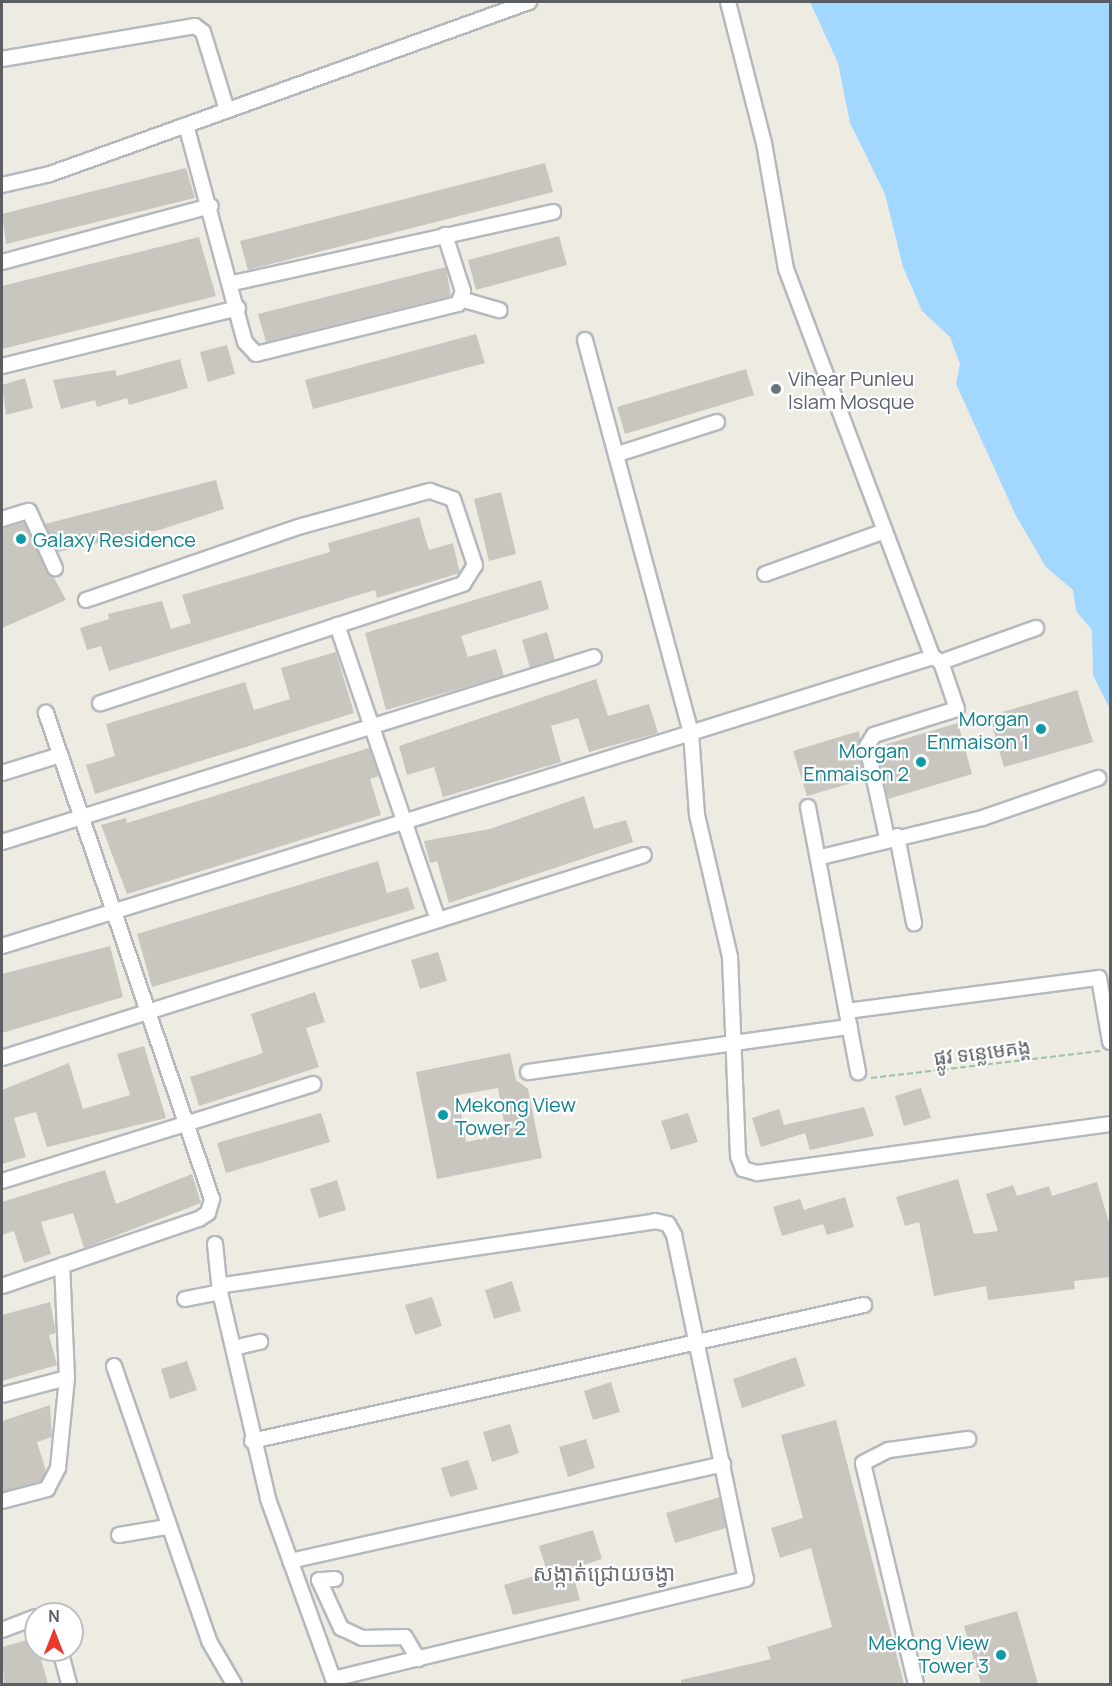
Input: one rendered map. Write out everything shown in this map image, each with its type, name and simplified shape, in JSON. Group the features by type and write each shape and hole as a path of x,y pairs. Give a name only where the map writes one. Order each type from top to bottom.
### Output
{"street":[{"path":"2,185 50,174 529,2"},
{"path":"728,2 764,143 786,268 882,532 957,709 868,741 914,923"},
{"path":"2,59 195,26 203,32 227,110"},
{"path":"186,125 232,283 245,342 255,354 464,300 500,310"},
{"path":"2,262 211,206"},
{"path":"232,283 553,212"},
{"path":"445,235 464,300"},
{"path":"2,366 238,308"},
{"path":"585,340 618,454 691,733 697,815 730,957 738,1156 743,1169 750,1171 1110,1124"},
{"path":"618,454 717,422"},
{"path":"86,600 298,527 430,491 453,499 475,565 472,576 337,626 100,703"},
{"path":"2,519 29,511 55,568"},
{"path":"765,574 882,532"},
{"path":"337,626 438,921"},
{"path":"2,946 1036,628"},
{"path":"2,842 594,657"},
{"path":"2,1286 208,1213 212,1199 189,1124 146,1013 46,713"},
{"path":"2,773 60,755"},
{"path":"821,856 892,837 982,818 1098,778"},
{"path":"808,807 821,856 858,1072"},
{"path":"2,1058 644,855"},
{"path":"847,1011 1099,978 1109,1047"},
{"path":"528,1072 734,1041 850,1027"},
{"path":"2,1181 313,1084"},
{"path":"185,1299 222,1288 655,1221 668,1224 674,1235 700,1342 746,1579 418,1659 334,1682 290,1561 252,1441 233,1348 222,1288 215,1244"},
{"path":"2,1501 47,1489 54,1481 67,1378 62,1265"},
{"path":"252,1441 864,1305"},
{"path":"233,1348 261,1342"},
{"path":"114,1366 167,1527 209,1641 234,1684"},
{"path":"2,1395 67,1378"},
{"path":"916,1684 863,1463 889,1450 968,1439"},
{"path":"290,1561 723,1464"},
{"path":"119,1535 167,1527"},
{"path":"335,1579 320,1580 341,1628 362,1638 405,1637 418,1659"},
{"path":"2,1630 24,1622"},
{"path":"63,1662 69,1684"}],"path":[{"name":"ផ្លូវ ទន្លេមេគង្គ","path":"858,1072 874,1079 1109,1047"}],"water":[{"path":"810,2 1110,2 1110,709 1093,675 1092,630 1076,611 1073,590 1046,567 1016,516 956,384 960,364 950,337 922,311 903,267 885,194 850,123 838,63"}],"building":[{"path":"545,163 553,192 248,270 240,241"},
{"path":"186,168 195,198 6,244 2,214"},
{"path":"559,236 567,265 476,290 468,260"},
{"path":"199,237 216,296 2,349 2,286"},
{"path":"446,267 451,296 266,342 258,314"},
{"path":"476,334 485,363 313,409 305,380"},
{"path":"227,345 235,374 208,382 200,352"},
{"path":"180,359 188,388 129,405 127,398 97,407 95,400 61,409 53,380 115,370 117,376"},
{"path":"746,369 754,395 625,434 617,407"},
{"path":"25,378 33,408 6,415 2,385"},
{"path":"216,480 224,509 159,530 58,552 45,524"},
{"path":"501,492 516,554 489,561 474,499"},
{"path":"419,517 429,550 453,543 460,573 377,598 375,590 109,671 101,646 87,650 80,628 109,619 108,614 162,601 171,629 191,623 182,595 330,552 328,543"},
{"path":"24,522 66,600 2,628 2,529"},
{"path":"541,580 549,609 461,636 468,657 496,649 504,676 386,710 365,633"},
{"path":"547,632 555,660 530,668 522,640"},
{"path":"336,652 354,713 95,794 86,765 115,756 106,724 245,682 254,710 290,699 281,668"},
{"path":"596,679 608,716 649,704 658,733 589,752 578,718 551,726 561,762 443,797 434,767 407,775 399,746"},
{"name":"Morgan Enmaison 1","path":"1077,690 1093,742 1004,767 989,716"},
{"name":"Morgan Enmaison 2","path":"958,723 972,774 888,799 877,747"},
{"path":"859,731 865,779 807,796 793,751"},
{"path":"369,748 379,776 370,779 381,815 127,894 101,825 126,818 127,823"},
{"path":"584,796 594,829 626,820 633,842 449,903 437,861 430,863 424,841 490,829"},
{"path":"378,861 387,893 408,887 415,909 152,987 137,934"},
{"path":"110,946 123,997 2,1033 2,974"},
{"path":"438,952 447,981 420,989 411,960"},
{"path":"315,992 325,1022 306,1028 319,1067 199,1106 190,1077 263,1053 251,1014"},
{"path":"144,1046 166,1118 47,1147 36,1112 14,1118 26,1157 2,1164 2,1090 69,1063 83,1109 130,1095 117,1054"},
{"name":"Mekong View Tower 2","path":"510,1053 516,1080 528,1089 542,1158 437,1179 416,1072","holes":["498,1088 506,1134 466,1142 458,1095"]},
{"path":"921,1088 931,1118 904,1126 895,1096"},
{"path":"864,1107 874,1136 810,1150 805,1133 761,1147 752,1118 779,1109 784,1125"},
{"path":"321,1113 330,1142 226,1173 217,1143"},
{"path":"688,1113 698,1142 671,1150 661,1121"},
{"path":"105,1170 116,1204 192,1174 201,1203 84,1248 73,1213 41,1222 51,1254 24,1263 14,1231 2,1235 2,1202"},
{"path":"958,1179 974,1234 998,1231 986,1194 1013,1185 1017,1196 1049,1186 1052,1196 1097,1182 1110,1226 1110,1277 1074,1281 1075,1289 988,1300 986,1286 934,1296 919,1222 905,1226 896,1197"},
{"path":"337,1180 346,1210 319,1218 310,1189"},
{"path":"845,1197 854,1227 827,1235 823,1224 782,1236 773,1207 800,1199 804,1210"},
{"path":"512,1281 521,1311 494,1319 485,1290"},
{"path":"432,1297 442,1326 415,1335 405,1305"},
{"path":"50,1302 56,1333 49,1335 57,1365 2,1381 2,1315"},
{"path":"796,1357 805,1386 742,1408 733,1379"},
{"path":"187,1361 197,1390 170,1399 161,1369"},
{"path":"611,1382 620,1412 593,1420 584,1391"},
{"path":"50,1405 52,1437 37,1442 46,1471 41,1481 2,1492 2,1421"},
{"path":"836,1420 904,1684 681,1684 681,1680 771,1659 767,1647 832,1627 811,1548 780,1558 771,1528 803,1518 781,1435"},
{"path":"510,1424 519,1453 492,1462 483,1432"},
{"path":"586,1439 595,1468 568,1477 559,1447"},
{"path":"468,1460 478,1489 450,1497 441,1468"},
{"path":"720,1497 726,1528 675,1543 666,1513"},
{"path":"593,1530 602,1559 571,1569 580,1600 513,1615 504,1585 547,1572 539,1546"},
{"name":"Mekong View Tower 3","path":"1017,1611 1038,1684 981,1684 964,1626"},
{"path":"24,1641 24,1662 42,1662 48,1684 4,1684 2,1647"}],"place":[{"name":"Vihear Punleu Islam Mosque","path":"776,389"},
{"name":"Galaxy Residence","path":"21,539"},
{"name":"Morgan Enmaison 1","path":"1041,729"},
{"name":"Morgan Enmaison 2","path":"921,762"},
{"name":"Mekong View Tower 2","path":"443,1115"},
{"name":"Mekong View Tower 3","path":"1001,1655"}],"district":[{"name":"សង្កាត់ជ្រោយចង្វា","path":"604,1574"}]}
